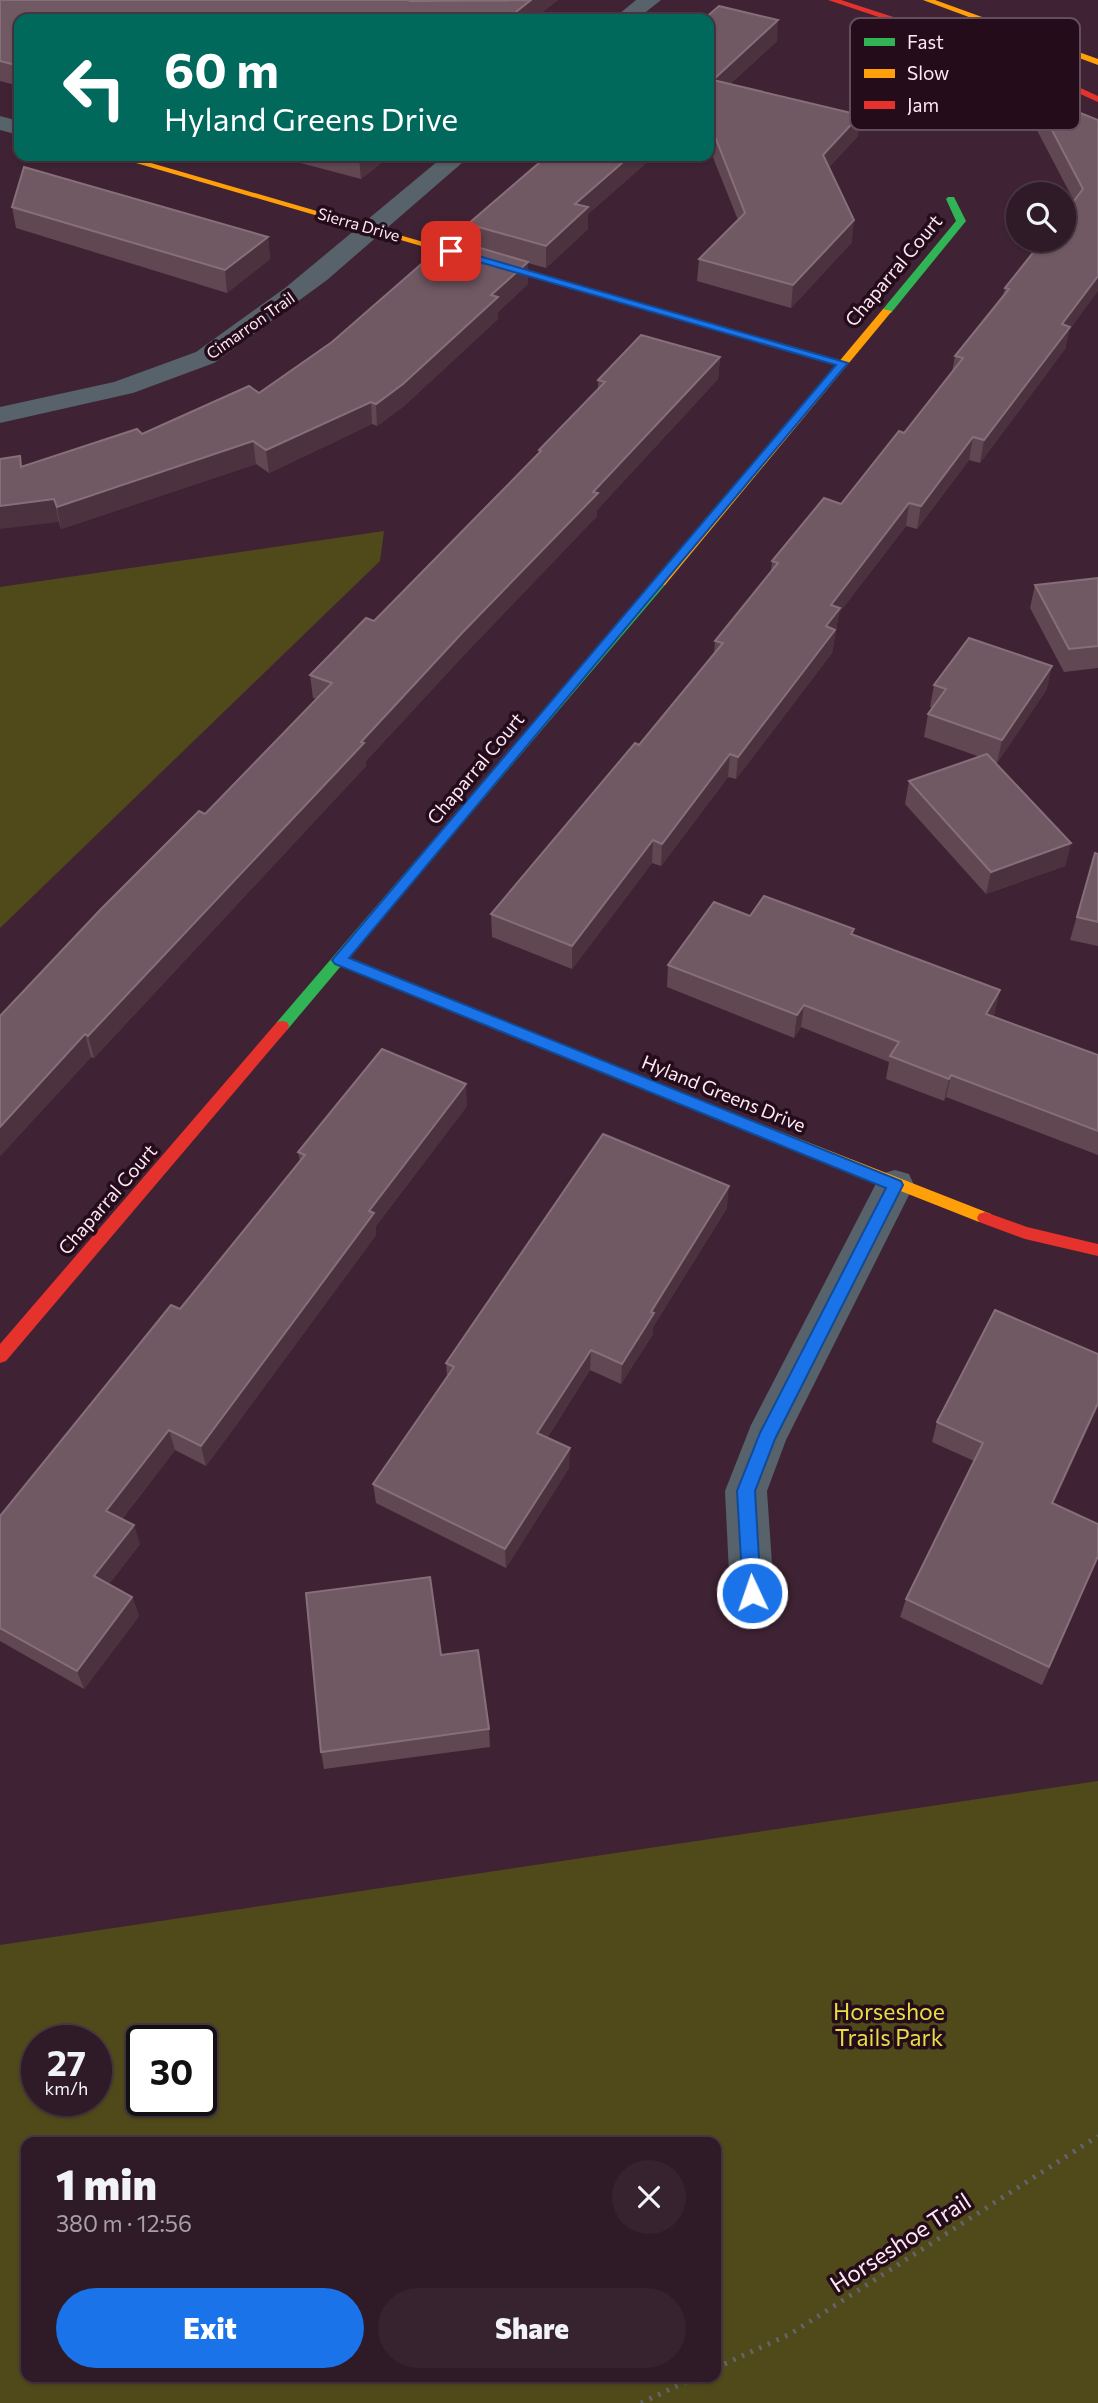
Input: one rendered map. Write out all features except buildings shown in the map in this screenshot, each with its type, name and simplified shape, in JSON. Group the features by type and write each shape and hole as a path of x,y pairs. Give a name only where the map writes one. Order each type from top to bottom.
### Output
{"street":[{"path":"631,14 650,0"},
{"path":"832,0 894,18"},
{"path":"926,0 976,18"},
{"path":"1080,56 1098,62"},
{"path":"1080,89 1098,99"},
{"name":"Sierra Drive","path":"135,161 843,363"},
{"name":"Cimarron Trail","path":"0,415 126,386 196,362 223,346 314,279 452,161"},
{"name":"Chaparral Court","path":"0,1356 340,960 961,221 951,199"},
{"name":"Hyland Greens Drive","path":"340,960 895,1185 1025,1233 1098,1250"},
{"path":"752,1593 746,1491 766,1438 895,1185"}],"path":[{"name":"Horseshoe Trail","path":"721,2366 792,2333 1098,2136"},
{"path":"641,2403 685,2382"}],"green space":[{"path":"384,531 380,561 0,928 0,587"},
{"name":"Horseshoe Trails Park","path":"1098,1781 1098,2403 0,2403 0,1945"}],"traffic: fast":[{"path":"887,311 961,221 951,199"},
{"path":"282,1026 661,582"},
{"path":"340,960 726,1116"}],"traffic: slow":[{"path":"927,0 977,18"},
{"path":"1080,55 1098,62"},
{"path":"134,161 439,248"},
{"path":"661,582 887,311"},
{"path":"726,1116 985,1218"}],"traffic: jam":[{"path":"832,0 887,18"},
{"path":"1080,91 1098,99"},
{"path":"439,248 843,363"},
{"path":"0,1356 282,1026"},
{"path":"985,1218 1025,1233 1098,1250"}],"route":[{"path":"451,251 843,363 340,960 895,1185 766,1438 746,1491 752,1593"}]}
